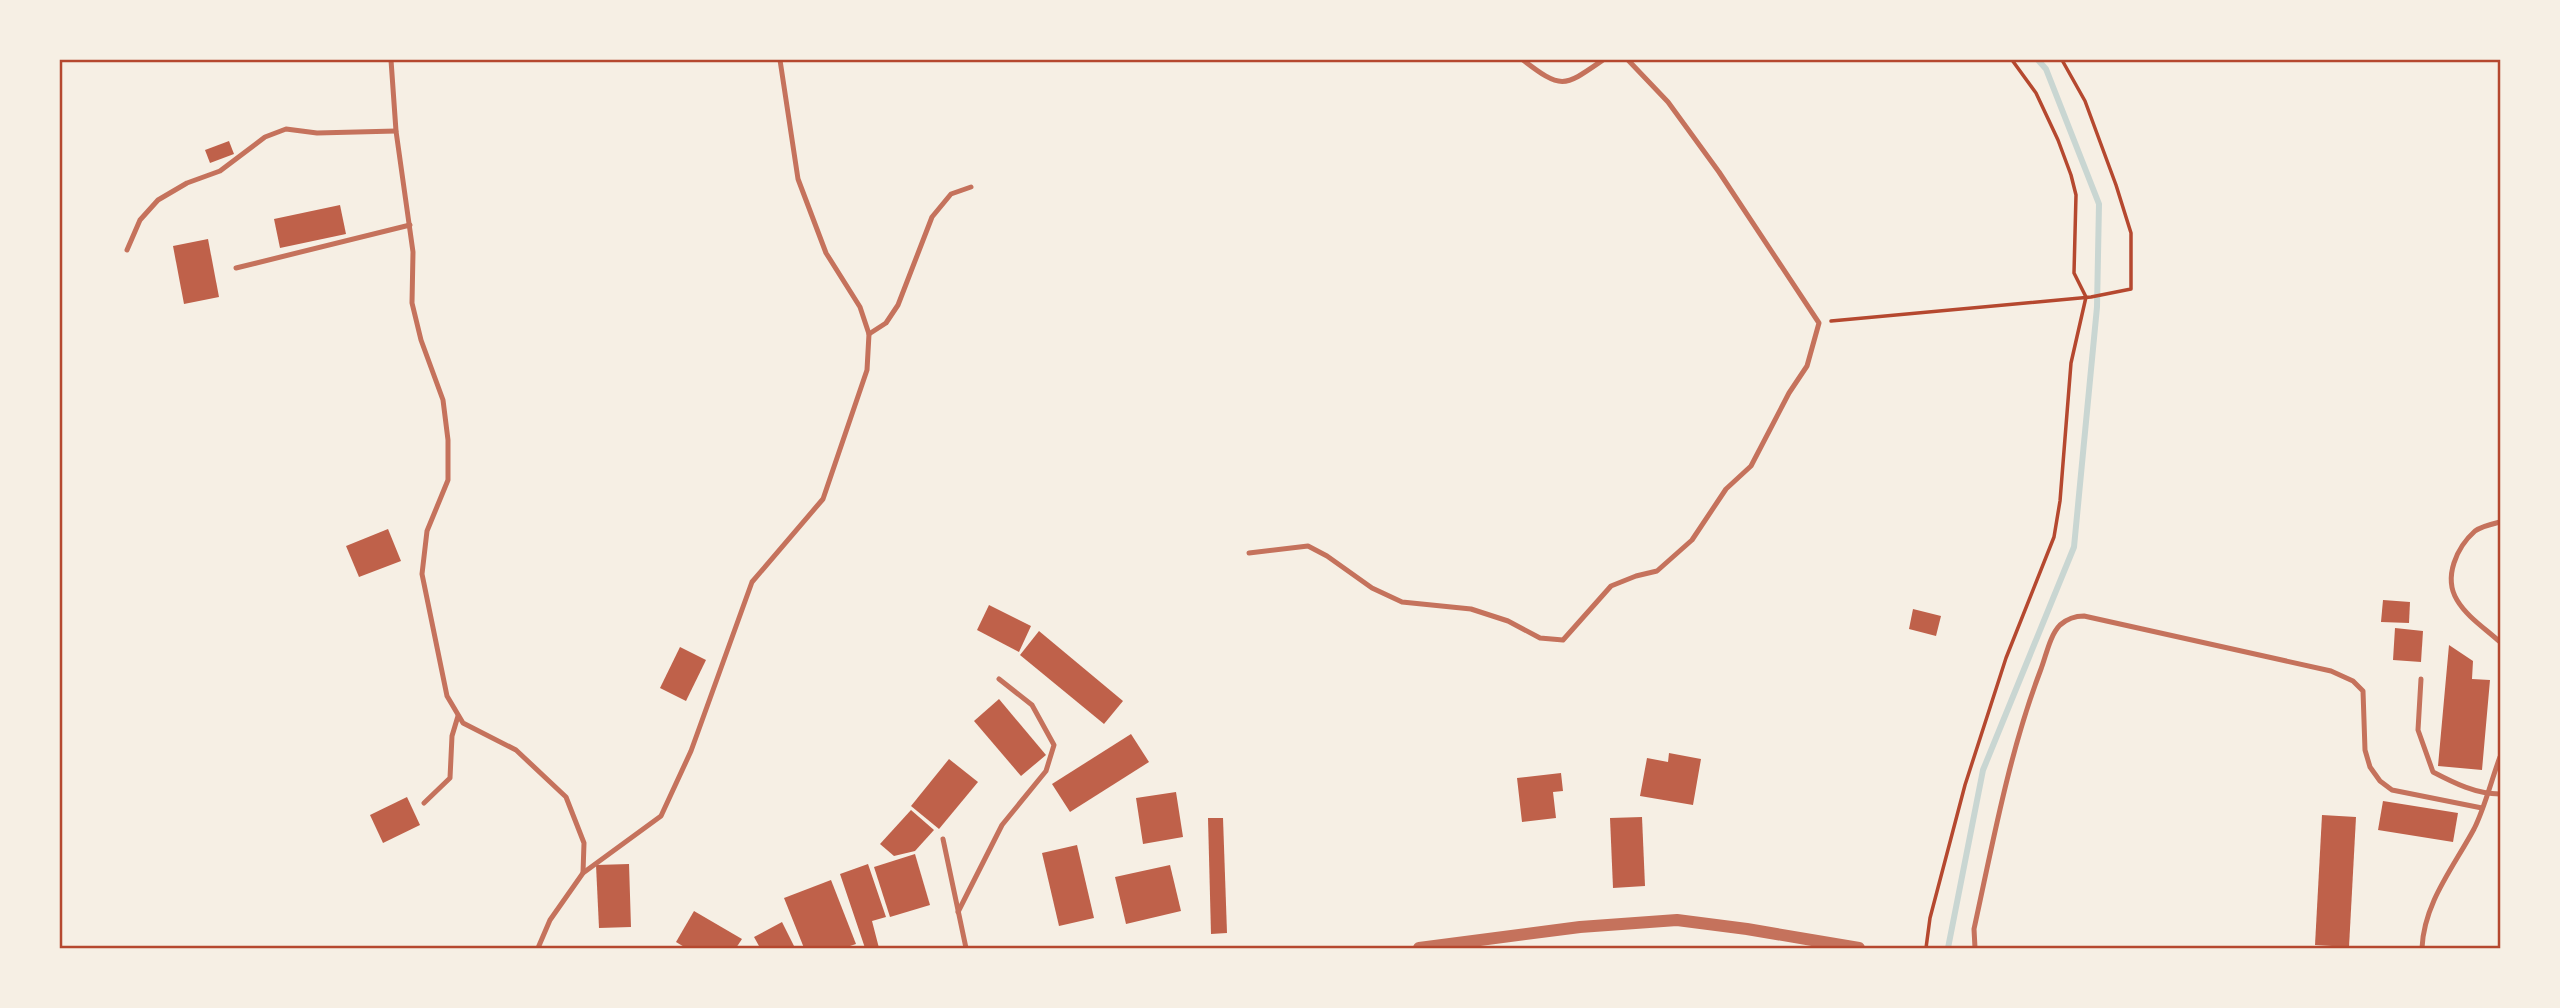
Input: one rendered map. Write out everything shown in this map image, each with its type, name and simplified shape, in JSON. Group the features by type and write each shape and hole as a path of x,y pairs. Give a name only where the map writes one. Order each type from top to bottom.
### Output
{"street":[{"path":"1419,948 1580,927 1677,920 1859,948"}],"lane":[{"path":"391,60 396,131 413,252 412,303 421,340 443,400 449,440 448,480 427,531 422,575 447,696 463,723 516,750 566,797 584,843 583,873"},
{"path":"538,948 550,920 583,873 661,816 691,751 752,582 823,499 867,370 869,334 860,307 826,253 798,179 780,60"},
{"path":"1523,60 1558,82 1575,79 1603,60"},
{"path":"1249,553 1308,546 1372,588 1402,602 1471,610 1508,621 1540,638 1563,640 1611,586 1657,571 1692,540 1726,489 1751,466 1789,393 1807,366 1819,323 1712,162 1668,102 1628,60"},
{"path":"127,250 140,220 158,200 187,183 220,170 265,137 286,129 317,133 396,131"},
{"path":"869,334 886,323 898,305 932,217 951,194 971,187"},
{"path":"236,268 410,225"},
{"path":"2501,522 2477,529 2459,548 2452,586 2456,599 2468,613 2501,642"},
{"path":"1975,948 1974,929 2027,706 2053,637 2059,626 2073,616 2084,616 2331,671 2353,681 2363,691 2365,750 2370,767 2380,781 2392,790 2482,808"},
{"path":"958,912 1002,825 1046,771 1054,745 1032,705 999,679"},
{"path":"2421,679 2418,730 2433,772 2487,794 2501,794"},
{"path":"424,803 450,778 452,736 458,716"},
{"path":"2422,948 2423,932 2431,907 2446,874 2474,828 2501,757"},
{"path":"943,839 966,948"}],"path":[{"path":"1926,948 1930,918 1965,785 2006,659 2054,537 2061,489 2071,363 2088,297 2074,274 2076,195 2071,175 2036,93 2012,60"},
{"path":"1819,323 2088,297 2131,289 2131,233 2085,101 2062,60"}],"building":[{"path":"229,141 234,154 210,163 205,150"},
{"path":"340,205 346,234 280,248 274,219"},
{"path":"208,239 219,297 184,304 173,246"},
{"path":"388,529 401,561 359,577 346,546"},
{"path":"2383,600 2410,602 2409,623 2381,622"},
{"path":"989,605 1031,626 1019,652 977,630"},
{"path":"1913,609 1941,616 1936,636 1909,629"},
{"path":"2395,628 2423,631 2421,662 2393,660"},
{"path":"1039,631 1123,701 1104,724 1020,655"},
{"path":"2449,645 2473,661 2472,679 2490,680 2482,770 2438,766"},
{"path":"680,647 706,660 686,701 660,688"},
{"path":"999,699 1046,755 1021,776 974,721"},
{"path":"1131,734 1149,762 1070,812 1052,784"},
{"path":"1669,753 1701,759 1693,805 1640,796 1647,758 1668,762"},
{"path":"949,759 978,782 939,829 911,806"},
{"path":"1561,773 1563,791 1553,792 1556,818 1522,822 1517,778"},
{"path":"1176,792 1183,837 1143,844 1136,798"},
{"path":"407,797 420,825 383,843 370,815"},
{"path":"2383,801 2458,813 2453,842 2378,830"},
{"path":"911,810 934,830 915,851 894,856 880,844"},
{"path":"2322,815 2356,817 2349,947 2315,945"},
{"path":"1642,817 1645,886 1613,888 1610,818"},
{"path":"1208,818 1223,818 1227,933 1211,934"},
{"path":"1077,845 1094,918 1059,926 1042,853"},
{"path":"915,854 930,905 890,917 874,867"},
{"path":"629,864 631,927 599,928 596,865"},
{"path":"868,864 886,917 872,921 879,948 865,948 840,874"},
{"path":"1170,865 1181,911 1126,924 1115,877"},
{"path":"831,880 856,944 844,948 804,948 784,898"},
{"path":"694,911 742,939 736,948 686,948 676,942"},
{"path":"782,922 795,948 754,948 759,946 754,937"}],"waterway":[{"path":"1948,948 1983,770 2074,547 2097,307 2099,204 2046,69 2038,60"}]}
